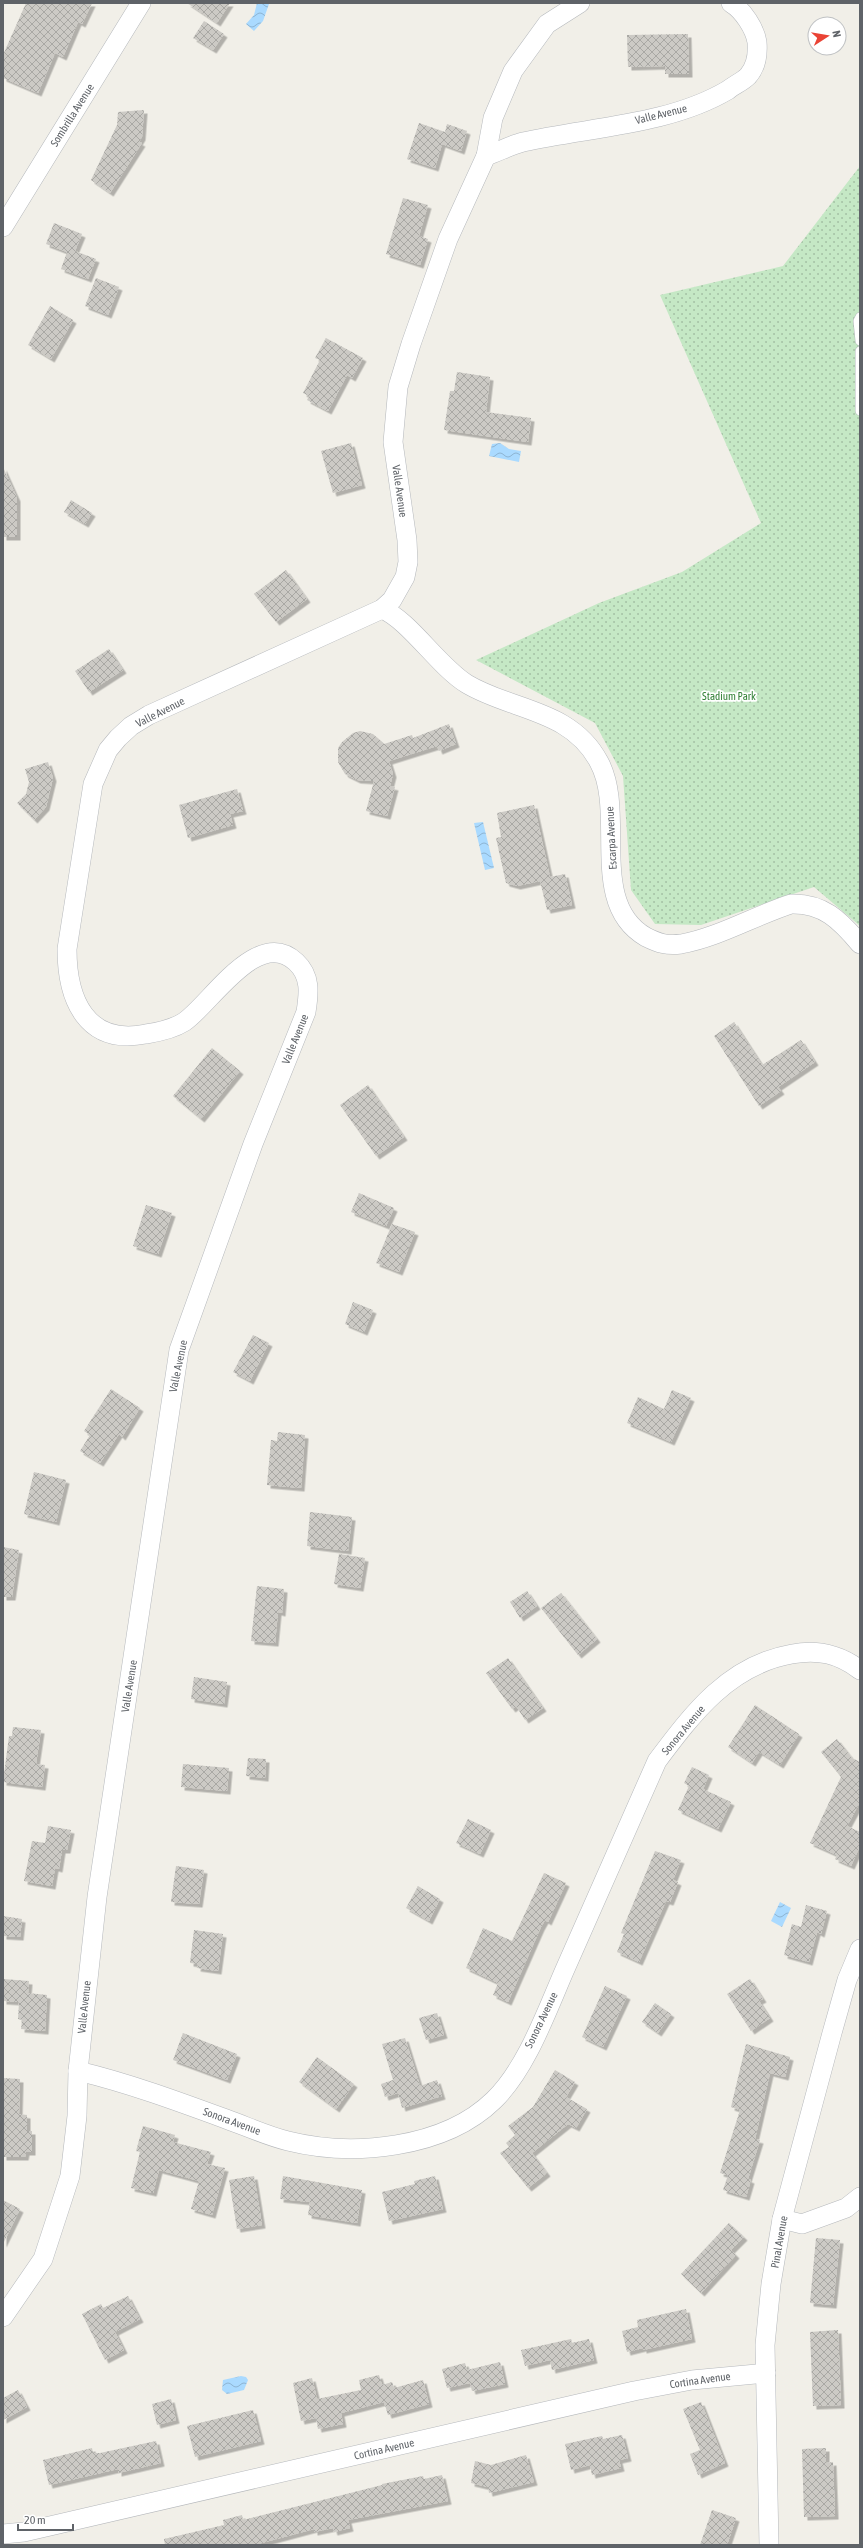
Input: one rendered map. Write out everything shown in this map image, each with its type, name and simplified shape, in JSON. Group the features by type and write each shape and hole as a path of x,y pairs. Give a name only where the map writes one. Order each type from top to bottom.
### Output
{"street":[{"name":"Sombrilla Avenue","path":"3,227 141,3"},
{"name":"Valle Avenue","path":"3,2318 43,2259 61,2208 70,2176 74,2147 78,2071 97,1897 179,1350 253,1144 306,1012 310,989 300,966 290,957 277,954 266,955 238,967 184,1022 162,1031 126,1037 107,1033 94,1025 75,1002 67,974 67,949 93,784 108,750 131,726 143,719 382,609 392,600 405,578 408,562 407,540 393,442 398,387 448,239 486,156 493,118 513,71 547,24 580,3"},
{"name":"Valle Avenue","path":"486,156 522,143 657,117 680,111 702,103 742,81 748,75 756,62 758,50 756,33 731,3"},
{"name":"Escarpa Avenue","path":"382,609 390,613 427,650 466,684 499,698 540,712 565,727 584,742 599,762 608,788 614,889 620,911 637,931 665,946 680,944 705,939 791,904 805,904 834,915 860,944"},
{"name":"Sonora Avenue","path":"78,2071 123,2082 287,2141 316,2146 396,2146 433,2137 468,2120 493,2101 512,2079 541,2024 657,1761 679,1731 714,1693 755,1664 770,1658 808,1651 822,1652 841,1658 860,1670"},
{"name":"Pinal Avenue","path":"769,2545 765,2345 771,2284 782,2219 832,2033 848,1980 860,1949"},
{"path":"782,2219 802,2224 846,2208 860,2198"},
{"name":"Cortina Avenue","path":"3,2534 24,2532 634,2391 692,2380 766,2372"}],"lane":[{"path":"860,317 858,321 860,341"},
{"path":"860,351 860,411"}],"green space":[{"name":"Stadium Park","path":"860,166 860,926 814,887 701,925 655,924 631,890 623,776 595,723 476,660 599,603 682,572 761,523 660,295 783,266"}],"water":[{"path":"257,3 269,4 263,21 254,31 246,24 254,15"},
{"path":"500,443 509,449 521,451 519,462 489,456 492,444"},
{"path":"483,822 494,868 485,870 474,823"},
{"path":"780,1902 791,1908 782,1927 771,1921"},
{"path":"241,2376 246,2377 248,2380 244,2390 227,2394 222,2390 223,2380"}],"building":[{"path":"26,3 92,3 82,24 78,22 63,57 55,53 38,93 3,78 3,55"},
{"path":"187,3 230,3 217,23"},
{"path":"204,21 224,34 213,50 193,38"},
{"path":"688,34 689,74 665,74 665,66 628,67 627,35"},
{"path":"144,110 142,137 139,142 142,143 110,193 91,180 117,125 118,112"},
{"path":"419,123 445,132 447,124 467,131 461,151 442,144 435,168 407,159"},
{"path":"403,198 428,205 419,236 428,239 420,265 386,254"},
{"path":"54,223 82,234 75,251 96,259 88,279 61,269 67,252 46,244"},
{"path":"96,278 119,287 108,315 85,306"},
{"path":"50,306 73,320 51,359 28,345"},
{"path":"326,338 363,358 352,378 347,375 328,411 307,400 309,396 303,393 320,360 315,358"},
{"path":"457,372 490,377 486,412 531,418 528,442 444,430 450,391 454,391"},
{"path":"351,443 362,485 333,493 321,451"},
{"path":"3,467 17,498 17,537 3,537"},
{"path":"71,500 92,513 85,524 64,512"},
{"path":"286,570 307,599 276,622 254,594"},
{"path":"109,649 123,670 89,692 75,671"},
{"path":"449,724 456,744 439,751 437,746 389,761 393,774 390,786 395,787 387,816 366,811 374,781 357,780 345,774 338,762 338,748 342,742 353,733 360,731 373,734 384,744 412,735 413,738"},
{"path":"48,762 53,778 46,807 34,820 17,803 26,794 29,782 25,769"},
{"path":"237,789 243,811 230,814 233,825 188,838 179,805"},
{"path":"534,805 550,877 565,874 572,905 547,910 540,881 517,886 506,883 496,838 501,837 497,813"},
{"path":"734,1022 762,1065 801,1040 815,1062 778,1087 781,1091 759,1106 714,1036"},
{"path":"212,1048 240,1071 201,1119 173,1096"},
{"path":"368,1085 404,1137 376,1156 340,1105"},
{"path":"359,1193 394,1208 386,1226 351,1212"},
{"path":"146,1205 172,1213 158,1254 133,1246"},
{"path":"392,1224 415,1232 399,1272 376,1263"},
{"path":"353,1302 373,1310 364,1332 345,1324"},
{"path":"253,1335 269,1343 250,1381 233,1372"},
{"path":"111,1389 140,1408 122,1437 119,1434 100,1463 80,1451 90,1435 84,1431"},
{"path":"672,1390 691,1398 671,1442 627,1423 638,1397 664,1409"},
{"path":"278,1432 305,1435 301,1488 267,1485 271,1440 277,1441"},
{"path":"34,1472 66,1480 56,1522 24,1514"},
{"path":"310,1512 352,1517 348,1551 307,1546"},
{"path":"3,1547 19,1550 12,1597 3,1597"},
{"path":"339,1554 365,1558 360,1588 334,1584"},
{"path":"257,1586 284,1589 282,1613 278,1612 275,1643 251,1641"},
{"path":"527,1591 537,1606 520,1618 510,1602"},
{"path":"561,1593 597,1639 578,1655 541,1608"},
{"path":"508,1658 543,1708 525,1720 516,1706 512,1709 486,1673"},
{"path":"194,1677 227,1682 224,1704 191,1699"},
{"path":"755,1705 799,1734 780,1765 759,1752 752,1763 728,1747"},
{"path":"13,1727 41,1730 36,1764 45,1765 42,1787 3,1782 9,1736 12,1736"},
{"path":"837,1739 852,1758 860,1762 860,1802 847,1826 860,1832 860,1846 851,1866 835,1859 837,1855 810,1843 841,1777 821,1752"},
{"path":"248,1758 266,1759 265,1778 246,1776"},
{"path":"183,1764 229,1768 227,1791 181,1787"},
{"path":"692,1767 709,1775 703,1789 731,1802 718,1829 678,1810 689,1786 684,1783"},
{"path":"468,1819 491,1830 480,1854 456,1843"},
{"path":"48,1826 71,1830 67,1850 62,1850 59,1869 55,1868 52,1886 24,1881 32,1841 45,1843"},
{"path":"655,1851 681,1860 673,1880 678,1882 670,1902 666,1901 639,1962 617,1952 624,1934 621,1933"},
{"path":"176,1866 204,1870 199,1904 171,1902"},
{"path":"544,1873 566,1883 548,1922 545,1920 541,1927 508,2002 493,1995 498,1983 466,1968 483,1928 512,1941"},
{"path":"418,1886 440,1899 429,1921 406,1908"},
{"path":"806,1905 827,1911 821,1934 817,1932 809,1962 784,1955 792,1924 801,1927"},
{"path":"3,1916 22,1919 20,1937 3,1936"},
{"path":"194,1930 223,1934 218,1971 197,1968 198,1964 190,1963"},
{"path":"3,1979 29,1981 28,1993 47,1995 45,2031 21,2029 22,2020 18,2019 19,2002 3,2001"},
{"path":"750,1979 763,1999 759,2001 770,2018 751,2031 727,1994"},
{"path":"605,1986 627,1996 603,2047 582,2037"},
{"path":"655,2003 671,2014 658,2033 642,2022"},
{"path":"437,2013 444,2035 426,2040 419,2018"},
{"path":"183,2033 237,2054 227,2080 173,2060"},
{"path":"405,2038 420,2086 437,2080 442,2096 402,2108 398,2093 385,2097 381,2084 393,2080 382,2044"},
{"path":"746,2044 790,2057 785,2077 770,2073 755,2139 760,2140 748,2179 751,2180 746,2197 723,2190 728,2175 720,2173 740,2110 731,2107"},
{"path":"317,2057 354,2084 336,2109 299,2082"},
{"path":"555,2070 575,2082 566,2097 587,2109 576,2128 568,2124 532,2153 547,2173 528,2188 500,2153 509,2147 506,2143 515,2135 508,2126 533,2107"},
{"path":"3,2078 20,2079 19,2114 27,2115 27,2131 32,2131 32,2152 26,2152 25,2157 3,2157"},
{"path":"143,2126 175,2135 173,2142 211,2152 207,2164 225,2168 212,2215 191,2209 199,2181 159,2170 153,2193 131,2188 140,2152 136,2151"},
{"path":"254,2176 262,2225 237,2229 229,2180"},
{"path":"283,2176 362,2190 357,2223 308,2215 310,2202 280,2199"},
{"path":"435,2176 443,2209 389,2221 382,2192 415,2184 414,2181"},
{"path":"3,2200 20,2209 3,2244"},
{"path":"729,2223 744,2237 731,2250 736,2255 701,2293 681,2274"},
{"path":"816,2238 840,2240 833,2305 810,2303"},
{"path":"128,2296 140,2319 115,2332 124,2350 105,2360 82,2314 101,2304 103,2308"},
{"path":"686,2309 692,2339 627,2352 622,2331 638,2327 637,2320"},
{"path":"838,2330 841,2405 813,2406 810,2332"},
{"path":"571,2339 572,2343 589,2339 594,2360 552,2370 550,2360 525,2366 521,2350"},
{"path":"500,2362 505,2384 472,2391 470,2383 447,2388 442,2369 465,2363 467,2370"},
{"path":"379,2375 382,2385 392,2382 394,2388 423,2380 429,2404 388,2415 384,2402 341,2413 343,2424 318,2429 316,2418 301,2421 293,2383 312,2378 317,2399 361,2390 359,2380"},
{"path":"18,2390 27,2407 3,2420 3,2398"},
{"path":"171,2399 176,2420 157,2425 152,2404"},
{"path":"701,2402 725,2463 698,2475 690,2454 700,2450 683,2409"},
{"path":"253,2410 261,2441 195,2457 187,2426"},
{"path":"622,2435 628,2458 619,2460 621,2468 592,2475 590,2465 571,2470 565,2444 602,2436 603,2439"},
{"path":"156,2441 161,2463 118,2473 118,2469 49,2485 43,2460 92,2448 93,2453 100,2453"},
{"path":"826,2448 826,2463 833,2462 835,2516 804,2517 802,2449"},
{"path":"526,2455 534,2482 489,2493 488,2487 471,2483 475,2461 491,2465"},
{"path":"442,2475 448,2501 348,2520 350,2528 334,2532 333,2528 314,2532 314,2529 254,2545 165,2545 164,2539 224,2525 223,2520 242,2515 243,2520 382,2484 423,2476 424,2479"},
{"path":"712,2510 736,2518 727,2545 700,2545"}]}
